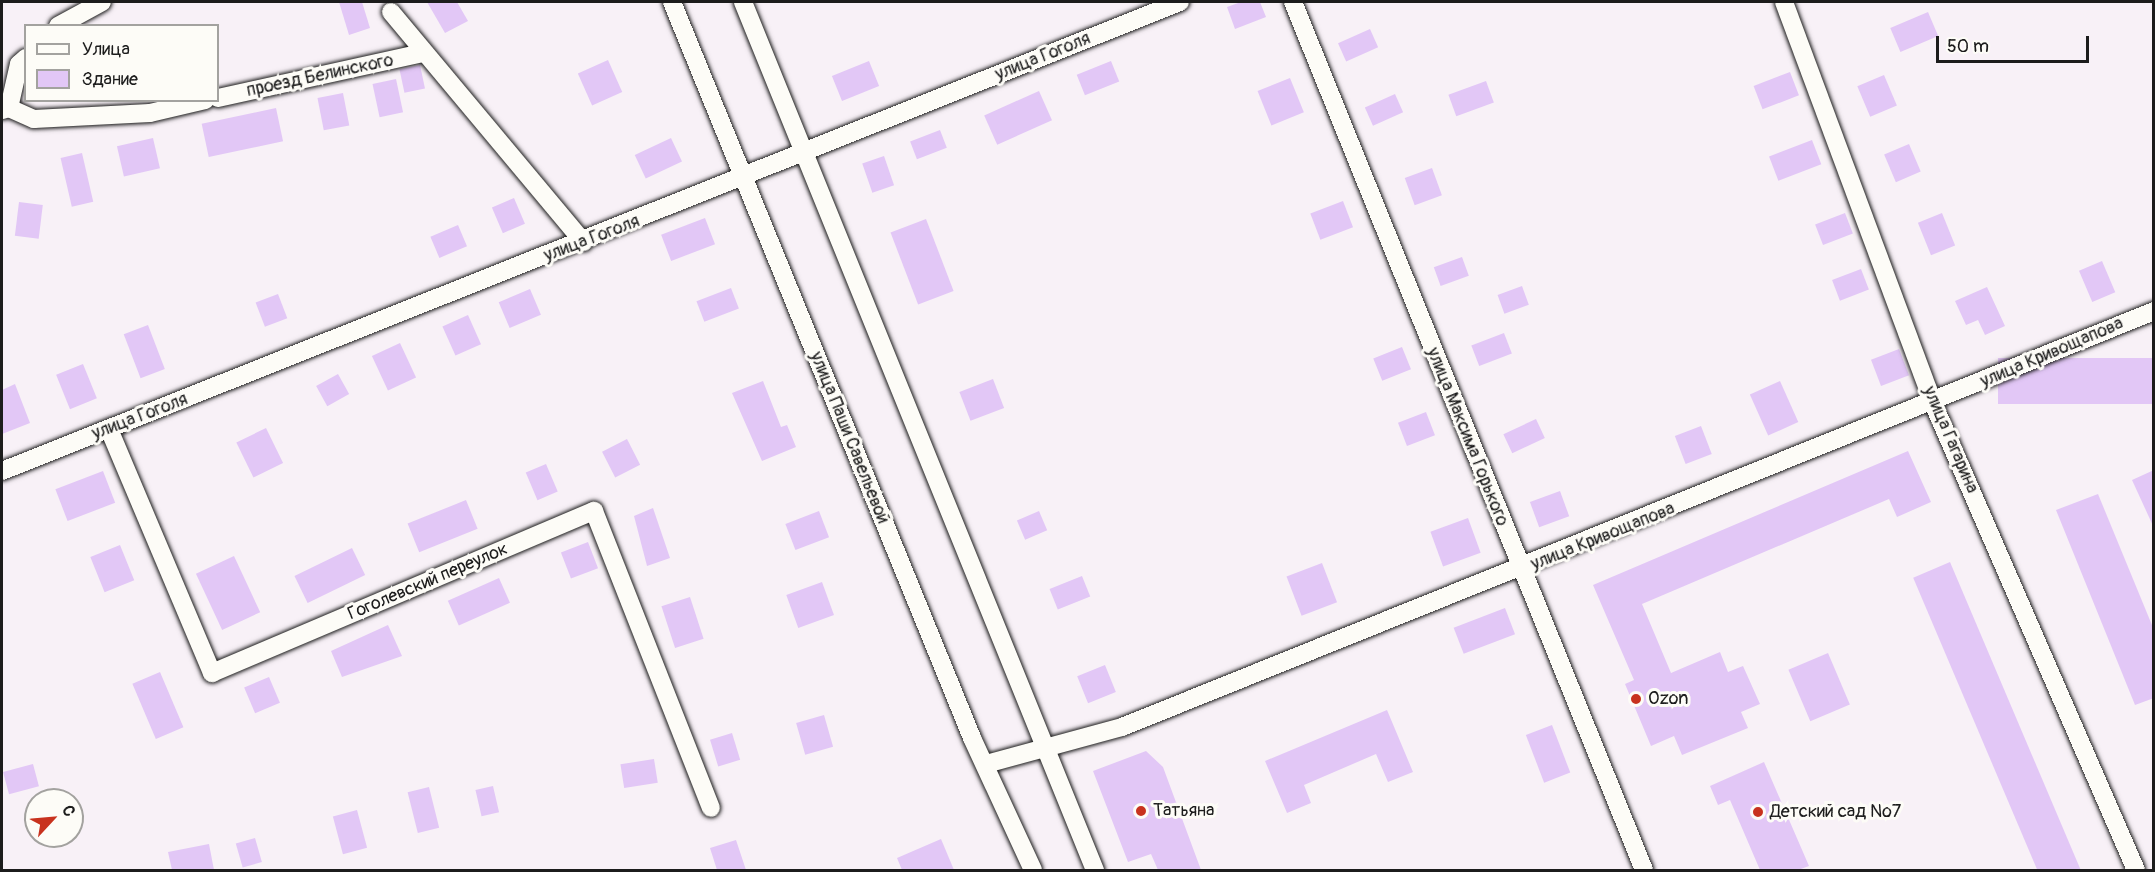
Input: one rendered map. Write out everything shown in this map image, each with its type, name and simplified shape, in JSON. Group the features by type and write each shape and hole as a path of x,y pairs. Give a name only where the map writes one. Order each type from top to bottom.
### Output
{"street":[{"path":"62,24 102,2"},
{"name":"улица Паши Савельевой","path":"672,2 743,180 986,764 1033,870"},
{"path":"743,2 1095,870"},
{"name":"улица Гоголя","path":"2,471 743,180 1180,2"},
{"name":"улица Максима Горького","path":"1293,2 1521,571 1644,870"},
{"name":"улица Гагарина","path":"1784,2 1933,403 2136,870"},
{"path":"391,12 583,242"},
{"name":"проезд Белинского","path":"219,98 423,53"},
{"path":"24,60 19,64 5,109 34,119 150,113 197,102"},
{"name":"улица Кривощапова","path":"986,764 1045,746 1122,728 1521,571 2154,311"},
{"name":"Гоголевский переулок","path":"109,429 212,673 594,511 711,808"}],"building":[{"path":"339,2 362,2 370,28 349,35"},
{"path":"427,2 457,2 468,21 445,33"},
{"path":"1241,2 1260,2 1266,17 1235,29 1227,7"},
{"path":"1928,12 1938,36 1900,52 1890,28"},
{"path":"1370,29 1378,47 1346,62 1338,43"},
{"path":"608,60 622,92 592,105 578,73"},
{"path":"869,61 879,86 842,101 832,76"},
{"path":"1111,61 1119,81 1085,95 1077,75"},
{"path":"420,65 425,88 404,93 399,69"},
{"path":"1790,72 1799,95 1763,109 1754,86"},
{"path":"1884,75 1897,105 1870,117 1857,86"},
{"path":"1290,78 1304,112 1271,125 1258,91"},
{"path":"396,79 403,112 380,117 373,84"},
{"path":"1486,81 1494,103 1456,116 1448,95"},
{"path":"1039,91 1052,120 997,145 984,115"},
{"path":"343,93 349,125 324,130 317,98"},
{"path":"1395,94 1403,112 1373,126 1365,107"},
{"path":"276,108 283,141 209,157 202,124"},
{"path":"940,130 947,148 917,159 910,141"},
{"path":"153,138 160,168 124,177 117,146"},
{"path":"671,138 682,162 646,178 635,155"},
{"path":"1812,140 1821,164 1778,181 1769,156"},
{"path":"1909,144 1921,172 1896,182 1884,155"},
{"path":"82,153 93,202 72,207 61,158"},
{"path":"884,156 894,185 872,193 862,163"},
{"path":"1432,168 1442,195 1415,205 1405,178"},
{"path":"514,198 525,224 503,233 492,207"},
{"path":"1343,201 1353,227 1320,240 1310,214"},
{"path":"19,202 43,205 39,239 15,236"},
{"path":"1845,213 1853,234 1823,245 1815,224"},
{"path":"1942,213 1955,245 1931,255 1918,223"},
{"path":"705,218 715,244 671,261 661,235"},
{"path":"926,219 954,291 918,305 891,233"},
{"path":"458,225 467,246 439,258 430,237"},
{"path":"1462,257 1469,276 1441,286 1434,267"},
{"path":"2102,261 2115,292 2092,302 2079,271"},
{"path":"1861,269 1869,290 1840,301 1832,280"},
{"path":"1522,286 1529,305 1504,314 1498,295"},
{"path":"1987,287 2005,326 1985,335 1978,320 1966,325 1955,301"},
{"path":"731,288 739,309 704,322 696,301"},
{"path":"530,289 541,315 510,328 499,302"},
{"path":"278,294 287,318 265,327 256,303"},
{"path":"468,315 481,344 455,356 442,326"},
{"path":"148,325 165,369 141,378 124,334"},
{"path":"1504,333 1512,354 1479,366 1471,346"},
{"path":"400,343 416,377 388,391 372,356"},
{"path":"1402,347 1411,369 1382,381 1373,359"},
{"path":"1899,349 1909,375 1881,386 1871,360"},
{"path":"1998,358 2154,358 2154,404 1998,404"},
{"path":"83,364 97,398 70,409 56,375"},
{"path":"338,374 349,394 327,406 316,386"},
{"path":"993,379 1004,408 971,421 959,392"},
{"path":"763,381 781,427 787,425 796,447 762,461 732,393"},
{"path":"1780,381 1798,422 1768,436 1750,394"},
{"path":"15,384 30,423 2,434 2,390"},
{"path":"1426,412 1435,435 1407,446 1398,423"},
{"path":"1536,419 1545,438 1512,453 1503,434"},
{"path":"1701,426 1712,454 1686,464 1675,436"},
{"path":"266,428 283,463 253,478 236,442"},
{"path":"627,439 640,465 615,478 602,452"},
{"path":"1908,451 1931,502 1897,517 1889,499 1642,604 1671,673 1720,652 1728,672 1743,666 1760,704 1741,712 1748,728 1682,755 1674,736 1651,746 1625,684 1634,680 1593,585"},
{"path":"546,464 558,492 537,500 526,473"},
{"path":"2154,470 2154,528 2132,480"},
{"path":"103,471 115,503 68,521 55,489"},
{"path":"1560,491 1569,516 1539,527 1530,502"},
{"path":"2098,494 2154,630 2154,698 2135,705 2056,510"},
{"path":"466,500 478,529 419,552 408,524"},
{"path":"653,508 670,558 647,566 634,516"},
{"path":"819,511 829,537 795,550 785,524"},
{"path":"1039,511 1047,530 1025,540 1017,520"},
{"path":"1468,518 1481,553 1443,566 1430,532"},
{"path":"588,542 598,568 571,579 561,552"},
{"path":"120,545 134,580 105,592 90,557"},
{"path":"352,548 365,575 308,603 294,576"},
{"path":"234,556 260,612 222,630 196,574"},
{"path":"1950,562 2081,869 2037,870 1913,578"},
{"path":"1322,563 1337,602 1302,616 1287,577"},
{"path":"1082,576 1090,596 1058,610 1050,589"},
{"path":"499,578 510,603 459,625 448,601"},
{"path":"822,582 834,615 798,628 786,595"},
{"path":"690,597 704,639 675,648 661,606"},
{"path":"1505,608 1515,634 1464,654 1454,628"},
{"path":"388,625 402,656 342,677 331,651"},
{"path":"1828,653 1850,705 1810,721 1788,670"},
{"path":"1105,665 1116,692 1088,703 1077,676"},
{"path":"160,672 183,727 156,739 132,684"},
{"path":"269,677 280,703 255,713 244,688"},
{"path":"1387,710 1413,772 1388,782 1376,754 1304,785 1311,803 1287,813 1265,761"},
{"path":"824,715 833,747 805,755 796,723"},
{"path":"1552,725 1570,773 1544,783 1526,735"},
{"path":"732,733 740,760 718,767 710,740"},
{"path":"1146,751 1163,767 1201,870 1158,870 1151,854 1128,862 1093,771"},
{"path":"654,759 658,783 624,788 620,764"},
{"path":"1764,762 1809,866 1798,870 1760,870 1730,800 1718,805 1710,786"},
{"path":"33,764 39,786 24,788 24,790 9,794 3,772"},
{"path":"493,786 499,812 482,816 475,790"},
{"path":"429,787 439,828 418,833 408,792"},
{"path":"357,810 367,848 343,854 333,816"},
{"path":"255,838 262,862 243,868 236,844"},
{"path":"941,839 954,870 902,870 897,858"},
{"path":"736,840 746,870 717,870 710,848"},
{"path":"209,844 214,870 172,870 168,852"}],"place":[{"name":"Ozon","path":"1636,699"},
{"name":"Татьяна","path":"1141,811"},
{"name":"Детский сад №7","path":"1758,812"}]}
